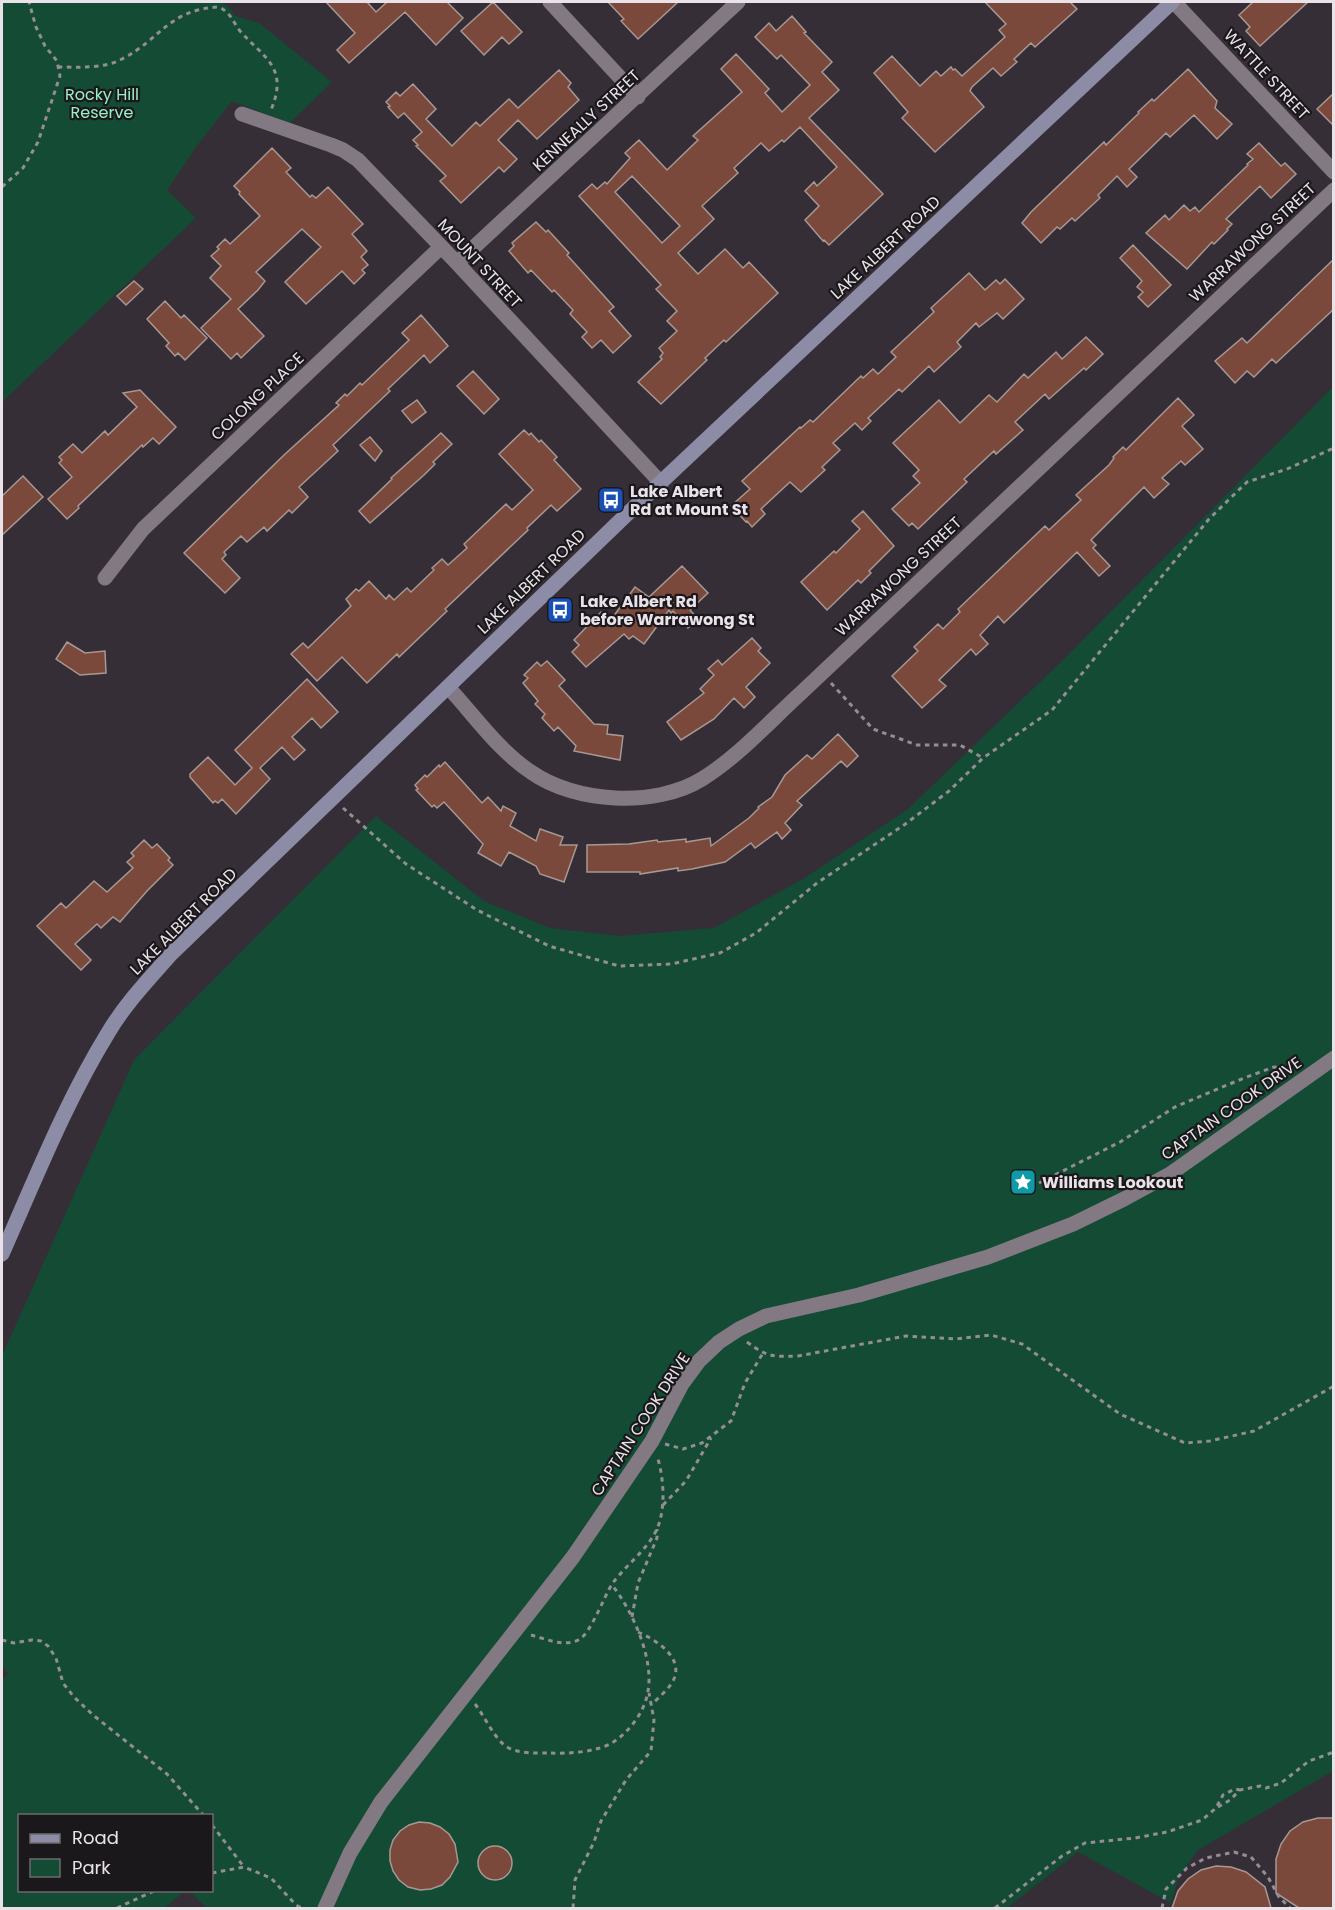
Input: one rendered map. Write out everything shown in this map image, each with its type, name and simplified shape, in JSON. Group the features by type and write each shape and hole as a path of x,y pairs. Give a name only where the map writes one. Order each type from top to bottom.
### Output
{"main road":[{"name":"LAKE ALBERT ROAD","path":"2,1254 84,1076 108,1032 138,991 171,954 661,483 1173,2"}],"street":[{"path":"550,2 638,96"},
{"name":"KENNEALLY STREET","path":"457,263 738,2"},
{"name":"WATTLE STREET","path":"1173,2 1334,172"},
{"name":"MOUNT STREET","path":"242,114 331,145 350,154 457,263 661,483"},
{"name":"WARRAWONG STREET","path":"448,687 507,752 531,772 554,785 583,794 614,799 672,791 700,780 725,762 822,673 1334,190"},
{"name":"COLONG PLACE","path":"105,578 143,530 441,247"},
{"name":"CAPTAIN COOK DRIVE","path":"325,1908 350,1853 381,1802 573,1557 652,1441 682,1384 699,1361 719,1342 766,1316 859,1295 988,1257 1073,1224 1170,1174 1334,1058"}],"path":[{"path":"2,187 23,168 38,142 60,76 58,67 36,27 29,2"},
{"path":"58,67 110,64 122,60 185,14 211,8 223,8 239,30 272,63 278,88 266,122"},
{"path":"332,798 365,830 406,864 477,910 549,946 619,966 671,964 720,953 756,933 817,882 860,855 950,791 983,758 1052,710 1209,519 1247,482 1287,470 1334,448"},
{"path":"822,673 873,729 917,745 960,745 983,758"},
{"path":"1039,1183 1120,1142 1175,1107 1234,1082 1275,1067 1319,1069"},
{"path":"734,1332 770,1357 798,1356 906,1336 956,1339 991,1335 1022,1344 1120,1414 1185,1443 1210,1441 1254,1431 1334,1386"},
{"path":"652,1441 683,1449 712,1437 731,1421 745,1383 763,1353"},
{"path":"661,1506 686,1481 712,1437"},
{"path":"632,1619 638,1583 657,1538 663,1491 661,1470 652,1441"},
{"path":"515,1632 568,1644 582,1638 612,1585 646,1544 657,1526"},
{"path":"573,1908 575,1880 594,1842 600,1821 626,1780 651,1751 654,1720 648,1692 648,1663 632,1619 621,1596 612,1585"},
{"path":"638,1632 656,1641 675,1665 676,1675 672,1682 651,1705"},
{"path":"2,1640 14,1643 41,1641 48,1646 56,1658 63,1683 74,1697 167,1774 203,1814"},
{"path":"466,1693 506,1746 528,1752 553,1753 587,1750 611,1743 634,1724 648,1692"},
{"path":"1216,1808 1223,1795 1235,1789 1260,1786 1266,1788 1281,1783 1309,1761 1334,1752"},
{"path":"994,1908 1062,1856 1085,1843 1167,1832 1202,1820 1240,1790"},
{"path":"213,1826 244,1867 271,1878 296,1905 302,1908"},
{"path":"1162,1908 1166,1889 1187,1868 1206,1858 1234,1852 1251,1857 1268,1876 1279,1898 1290,1908"},
{"path":"213,1873 244,1867"},
{"path":"117,1908 152,1892"}],"green space":[{"name":"Rocky Hill Reserve","path":"2,2 221,2 229,7 235,16 259,23 332,82 290,123 232,101 196,147 167,190 196,218 2,402"},
{"path":"1333,387 1333,1771 1198,1850 1179,1876 1171,1903 1078,1852 1007,1908 207,1908 190,1892 213,1892 213,1814 18,1814 18,1892 184,1892 164,1908 2,1908 2,1680 8,1674 2,1665 2,1356 134,1060 376,816 484,901 550,928 619,936 714,928 803,879 908,809 1063,660"}],"building":[{"path":"326,2 367,2 376,12 387,2 447,2 463,18 436,45 405,12 349,63 337,50 355,33"},
{"path":"493,2 522,32 509,44 502,37 484,55 461,31"},
{"path":"608,2 678,2 638,39 621,21 624,19"},
{"path":"985,2 1070,2 1077,9 1035,47 1031,43 1014,59 1017,62 1001,76 993,68 972,87 970,91 984,107 935,152 902,118 908,112 874,73 892,56 920,86 936,71 941,76 951,67 962,76 1005,37 999,30 1006,24"},
{"path":"1253,2 1308,2 1260,46 1246,31 1250,27 1239,15"},
{"path":"792,16 806,32 804,33 832,62 822,72 839,90 809,118 883,194 829,245 805,220 819,206 805,191 814,182 817,186 837,167 800,127 784,142 782,140 769,151 761,143 734,168 738,173 702,206 714,219 678,253 698,274 725,249 743,268 749,262 778,293 726,342 724,340 705,358 707,360 661,404 638,382 662,359 660,357 663,353 659,348 677,331 667,321 677,311 656,289 661,285 579,196 592,184 597,189 605,182 607,184 630,158 625,153 639,140 667,170 698,140 693,136 742,92 721,69 736,54 769,89 765,93 782,112 810,85 781,55 777,59 755,37 769,23 776,31","holes":["632,176 680,226 662,243 615,192"]},
{"path":"1188,69 1217,101 1215,108 1232,124 1217,139 1194,115 1170,137 1166,133 1129,169 1137,177 1127,187 1117,176 1098,195 1100,198 1075,221 1072,218 1060,229 1057,227 1041,243 1022,223 1031,212 1104,142 1106,145 1152,99 1154,101"},
{"path":"559,70 571,83 568,87 579,100 537,139 518,120 498,140 517,159 504,172 499,167 461,203 440,181 446,176 416,146 418,145 413,140 422,132 404,113 398,118 386,102 396,92 400,96 413,84 436,109 426,119 452,146 476,122 480,126 509,99 518,108"},
{"path":"1334,93 1334,126 1317,109"},
{"path":"1259,143 1281,166 1285,163 1296,174 1271,198 1260,186 1226,219 1232,224 1228,230 1214,244 1212,242 1187,269 1146,233 1165,215 1169,220 1184,205 1190,211 1195,207 1199,212 1248,165 1253,159 1247,154"},
{"path":"272,148 291,168 286,172 310,197 312,195 316,198 328,187 363,224 352,234 367,251 361,257 368,265 362,270 365,273 354,284 342,271 306,304 285,282 321,247 302,229 256,272 265,281 238,309 264,336 241,358 237,353 231,359 201,328 231,299 210,278 221,266 211,256 225,239 230,244 260,216 234,186"},
{"path":"536,222 546,232 548,230 569,253 567,255 614,307 609,311 631,336 613,353 601,340 592,348 582,337 587,332 570,314 573,310 531,270 528,273 509,251 514,246 512,243"},
{"path":"1133,245 1171,285 1148,307 1138,297 1143,292 1137,287 1142,281 1120,258"},
{"path":"1334,259 1334,309 1276,363 1272,359 1254,377 1247,371 1235,383 1215,361 1242,338 1247,343"},
{"path":"969,273 985,290 996,280 1000,284 1005,279 1024,299 1003,319 997,313 979,327 976,323 957,342 961,347 934,372 929,366 902,392 899,389 868,418 871,421 862,430 855,423 833,443 840,450 822,467 825,470 801,492 790,482 761,509 765,514 752,527 746,522 731,506 750,489 742,481 800,427 810,420 813,422 861,376 863,378 873,369 878,374 896,357 891,352 934,312 931,308"},
{"path":"134,281 143,289 126,305 117,296"},
{"path":"165,301 181,318 184,315 207,338 185,360 178,353 175,356 166,346 169,343 147,319"},
{"path":"421,315 448,346 430,363 424,355 333,445 338,451 299,487 308,497 292,513 289,510 267,531 264,527 247,542 241,536 224,552 226,555 222,559 240,578 225,593 184,553 284,455 339,405 336,403 345,394 347,396 360,383 362,385 409,340 402,333"},
{"path":"1086,337 1103,354 1049,399 1045,394 1015,422 1023,430 996,454 994,451 964,479 967,482 918,529 912,523 909,526 892,509 920,483 913,476 919,470 893,443 939,400 960,423 989,395 997,402 1024,374 1028,378 1056,352 1062,359"},
{"path":"473,371 499,399 484,414 457,386"},
{"path":"140,390 176,427 159,444 153,438 143,447 142,445 67,519 48,499 72,477 59,463 62,460 59,457 73,444 82,453 105,431 108,435 137,407 123,393"},
{"path":"1178,398 1194,415 1182,426 1203,449 1185,465 1181,461 1162,478 1169,484 1154,498 1144,487 1091,540 1096,545 1093,548 1110,566 1099,576 1077,552 1004,623 998,616 980,635 988,644 976,655 971,649 939,680 946,686 922,708 892,676 918,651 914,647 938,624 943,629 960,612 958,609 1045,526 1049,530 1081,500 1076,495 1109,465 1123,447 1126,450"},
{"path":"417,400 426,412 412,423 402,411"},
{"path":"524,430 529,435 531,433 539,442 541,440 557,457 554,460 581,489 557,511 551,505 445,609 447,611 399,657 397,654 367,683 342,657 317,681 291,654 303,643 308,648 351,606 346,599 356,589 359,591 369,581 386,599 389,595 394,600 407,588 411,592 442,559 448,565 467,548 464,544 506,504 512,510 533,490 499,454"},
{"path":"441,433 452,444 433,462 435,464 424,475 370,523 359,511 391,478"},
{"path":"370,437 382,451 375,461 360,445"},
{"path":"23,476 43,497 2,535 2,496"},
{"path":"863,511 894,546 869,571 871,573 861,583 858,580 827,610 801,582 834,551 836,553 860,529 852,521"},
{"path":"682,566 708,593 690,610 698,619 688,628 673,611 671,613 669,610 644,644 633,636 629,639 624,634 586,667 572,652 579,645 574,640 601,612 610,621 635,587 649,597"},
{"path":"752,638 761,648 758,651 770,663 746,687 755,697 744,708 734,698 714,719 681,740 667,722 704,693 700,689 714,675 708,669 718,660 722,665"},
{"path":"67,642 85,653 105,651 106,673 80,675 56,659"},
{"path":"547,661 565,680 559,686 594,724 608,725 607,734 623,736 620,760 574,751 576,746 558,727 554,731 542,718 545,714 535,704 538,701 523,683 528,678 524,675 537,662 541,666"},
{"path":"307,679 338,712 321,728 312,718 292,737 305,750 294,760 282,747 260,768 270,779 236,814 222,799 218,803 215,801 213,803 190,777 190,774 208,757 235,785 252,768 235,750"},
{"path":"838,734 858,756 847,767 841,761 797,801 802,805 785,823 791,830 782,839 777,832 755,848 751,843 725,862 692,869 678,871 678,868 640,874 640,872 587,872 587,845 686,839 686,842 710,838 711,846 749,818 758,807 772,797 785,775 807,755 812,759"},
{"path":"445,762 482,803 488,797 501,811 503,806 516,813 510,826 536,841 540,829 563,837 560,845 577,845 564,882 540,874 536,866 509,852 501,866 478,853 483,844 444,802 437,808 434,805 432,807 416,790 418,789 415,785 425,775 427,777"},
{"path":"144,840 152,848 157,844 170,858 168,860 173,865 120,922 113,917 101,928 97,924 75,944 91,960 81,970 37,926 61,903 66,908 94,881 107,892 133,868 127,862 134,856 131,853"},
{"path":"1318,1818 1334,1818 1334,1908 1299,1908 1276,1893 1276,1859 1281,1844 1290,1831 1303,1822"},
{"path":"419,1822 440,1827 449,1834 455,1844 458,1862 450,1877 442,1885 431,1889 420,1890 408,1887 399,1880 390,1861 393,1840 400,1831"},
{"path":"495,1846 507,1851 512,1863 507,1875 495,1880 483,1875 478,1863 483,1851"},
{"path":"1216,1866 1231,1867 1246,1872 1265,1887 1271,1908 1172,1908 1178,1891 1188,1879 1201,1870"}],"place":[{"name":"Lake Albert Rd at Mount St","path":"611,500"},
{"name":"Lake Albert Rd before Warrawong St","path":"560,610"},
{"name":"Williams Lookout","path":"1023,1182"}]}
